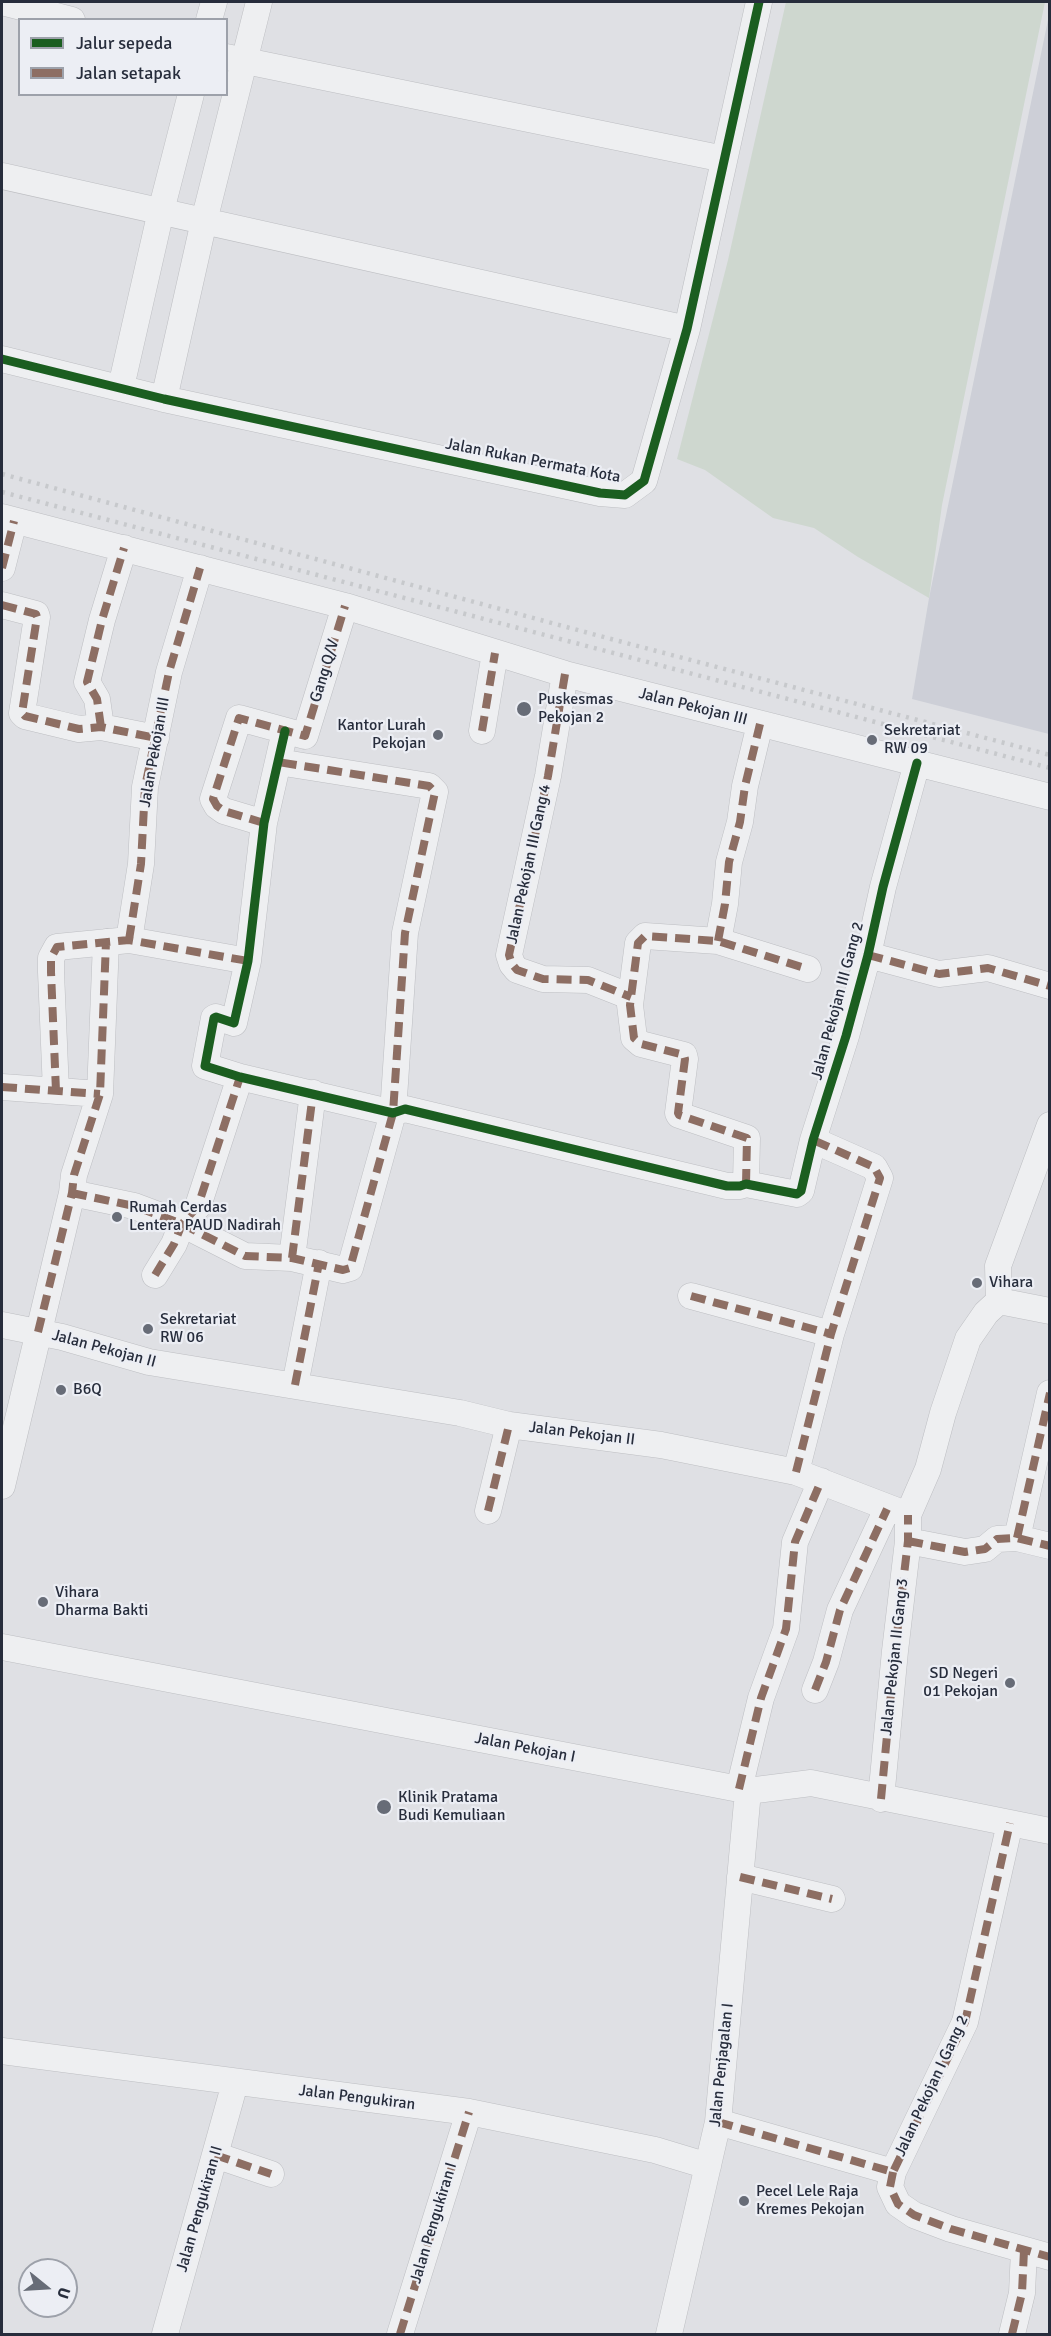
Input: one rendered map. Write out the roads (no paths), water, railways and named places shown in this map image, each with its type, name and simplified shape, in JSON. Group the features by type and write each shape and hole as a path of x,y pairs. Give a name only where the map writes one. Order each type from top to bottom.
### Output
{"street":[{"path":"2,2 64,18"},
{"path":"210,18 214,2"},
{"path":"228,96 235,59 259,2"},
{"name":"Jalan Rukan Permata Kota","path":"2,359 164,399 600,493 625,495 644,481 687,329 759,2"},
{"path":"235,59 724,159"},
{"path":"121,387 161,211 190,96"},
{"path":"164,399 204,221 228,96"},
{"path":"2,177 687,329"},
{"path":"2,568 8,519"},
{"name":"Jalan Pekojan III","path":"8,519 345,606 565,674 1050,797"},
{"path":"101,727 97,699 87,682 102,620 124,548"},
{"name":"Jalan Pekojan III","path":"2,1486 72,1193 74,1175 100,1094 117,941 141,864 146,787 170,672 200,568"},
{"path":"2,605 36,614 37,617 22,713 26,716 80,729 101,727 156,738"},
{"name":"Gang Q/V","path":"240,1077 207,1067 205,1064 214,1018 234,1024 248,961 264,822 278,762 295,734 345,606"},
{"path":"482,731 495,653"},
{"name":"Jalan Pekojan III Gang 4","path":"565,674 548,776 509,955 512,964 518,970 543,979 588,980 631,997"},
{"path":"264,822 224,811 217,806 213,798 239,718 295,734"},
{"path":"718,941 725,904 729,862 740,822 760,724"},
{"path":"72,1193 134,1206 182,1224 245,1256 292,1258 343,1270 350,1268 393,1113 405,933 435,792 429,786 278,762"},
{"name":"Jalan Pekojan III Gang 2","path":"746,1184 799,1193 813,1140 843,1047 917,763"},
{"path":"155,1275 174,1244 182,1224 198,1206 240,1077 393,1113 405,1109 727,1186 746,1184 747,1138 679,1115 684,1055 636,1041 630,1005 638,944 645,936 718,941 808,969"},
{"path":"56,1092 51,957 57,947 117,941 248,961"},
{"path":"868,955 939,974 988,968 1050,986"},
{"path":"2,1087 100,1094"},
{"path":"292,1258 313,1093"},
{"path":"815,1690 826,1662 840,1610 898,1512 928,1469 943,1413 968,1339 992,1307 998,1266 1050,1125"},
{"path":"796,1472 831,1334 880,1178 874,1167 813,1140"},
{"path":"295,1385 319,1263"},
{"path":"691,1296 831,1334"},
{"path":"992,1307 1050,1311"},
{"name":"Jalan Pekojan II","path":"2,1325 38,1332 149,1362 460,1413 509,1425 661,1444 796,1472 898,1512"},
{"path":"1017,1538 1050,1393"},
{"path":"488,1511 509,1425"},
{"name":"Jalan Penjagalan I","path":"669,2334 718,2122 740,1877 743,1790 761,1698 786,1629 795,1542 821,1481"},
{"name":"Jalan Pekojan II Gang 3","path":"881,1799 908,1541 898,1512"},
{"path":"908,1541 965,1552 985,1549 997,1539 1017,1538 1050,1546"},
{"name":"Jalan Pekojan I","path":"2,1647 743,1790 811,1783 881,1799 1050,1831"},
{"name":"Jalan Pekojan I Gang 2","path":"718,2122 893,2172 965,2022 1011,1823"},
{"path":"740,1877 832,1899"},
{"name":"Jalan Pengukiran","path":"2,2051 470,2112 655,2150 708,2166"},
{"name":"Jalan Pengukiran II","path":"165,2334 235,2083"},
{"name":"Jalan Pengukiran I","path":"400,2334 470,2112"},
{"path":"215,2155 271,2174"},
{"path":"893,2172 890,2187 898,2204 914,2215 951,2229 1050,2257"},
{"path":"1012,2334 1022,2293 1024,2250"}],"railway":[{"path":"2,474 1050,755"},
{"path":"2,492 1050,768"}],"place":[{"name":"Puskesmas Pekojan 2","path":"524,709"},
{"name":"Kantor Lurah Pekojan","path":"438,735"},
{"name":"Sekretariat RW 09","path":"872,740"},
{"name":"Rumah Cerdas Lentera PAUD Nadirah","path":"117,1217"},
{"name":"Vihara","path":"977,1283"},
{"name":"Sekretariat RW 06","path":"148,1329"},
{"name":"B6Q","path":"61,1390"},
{"name":"Vihara Dharma Bakti","path":"43,1602"},
{"name":"SD Negeri 01 Pekojan","path":"1010,1683"},
{"name":"Klinik Pratama Budi Kemuliaan","path":"384,1807"},
{"name":"Pecel Lele Raja Kremes Pekojan","path":"744,2201"}]}
